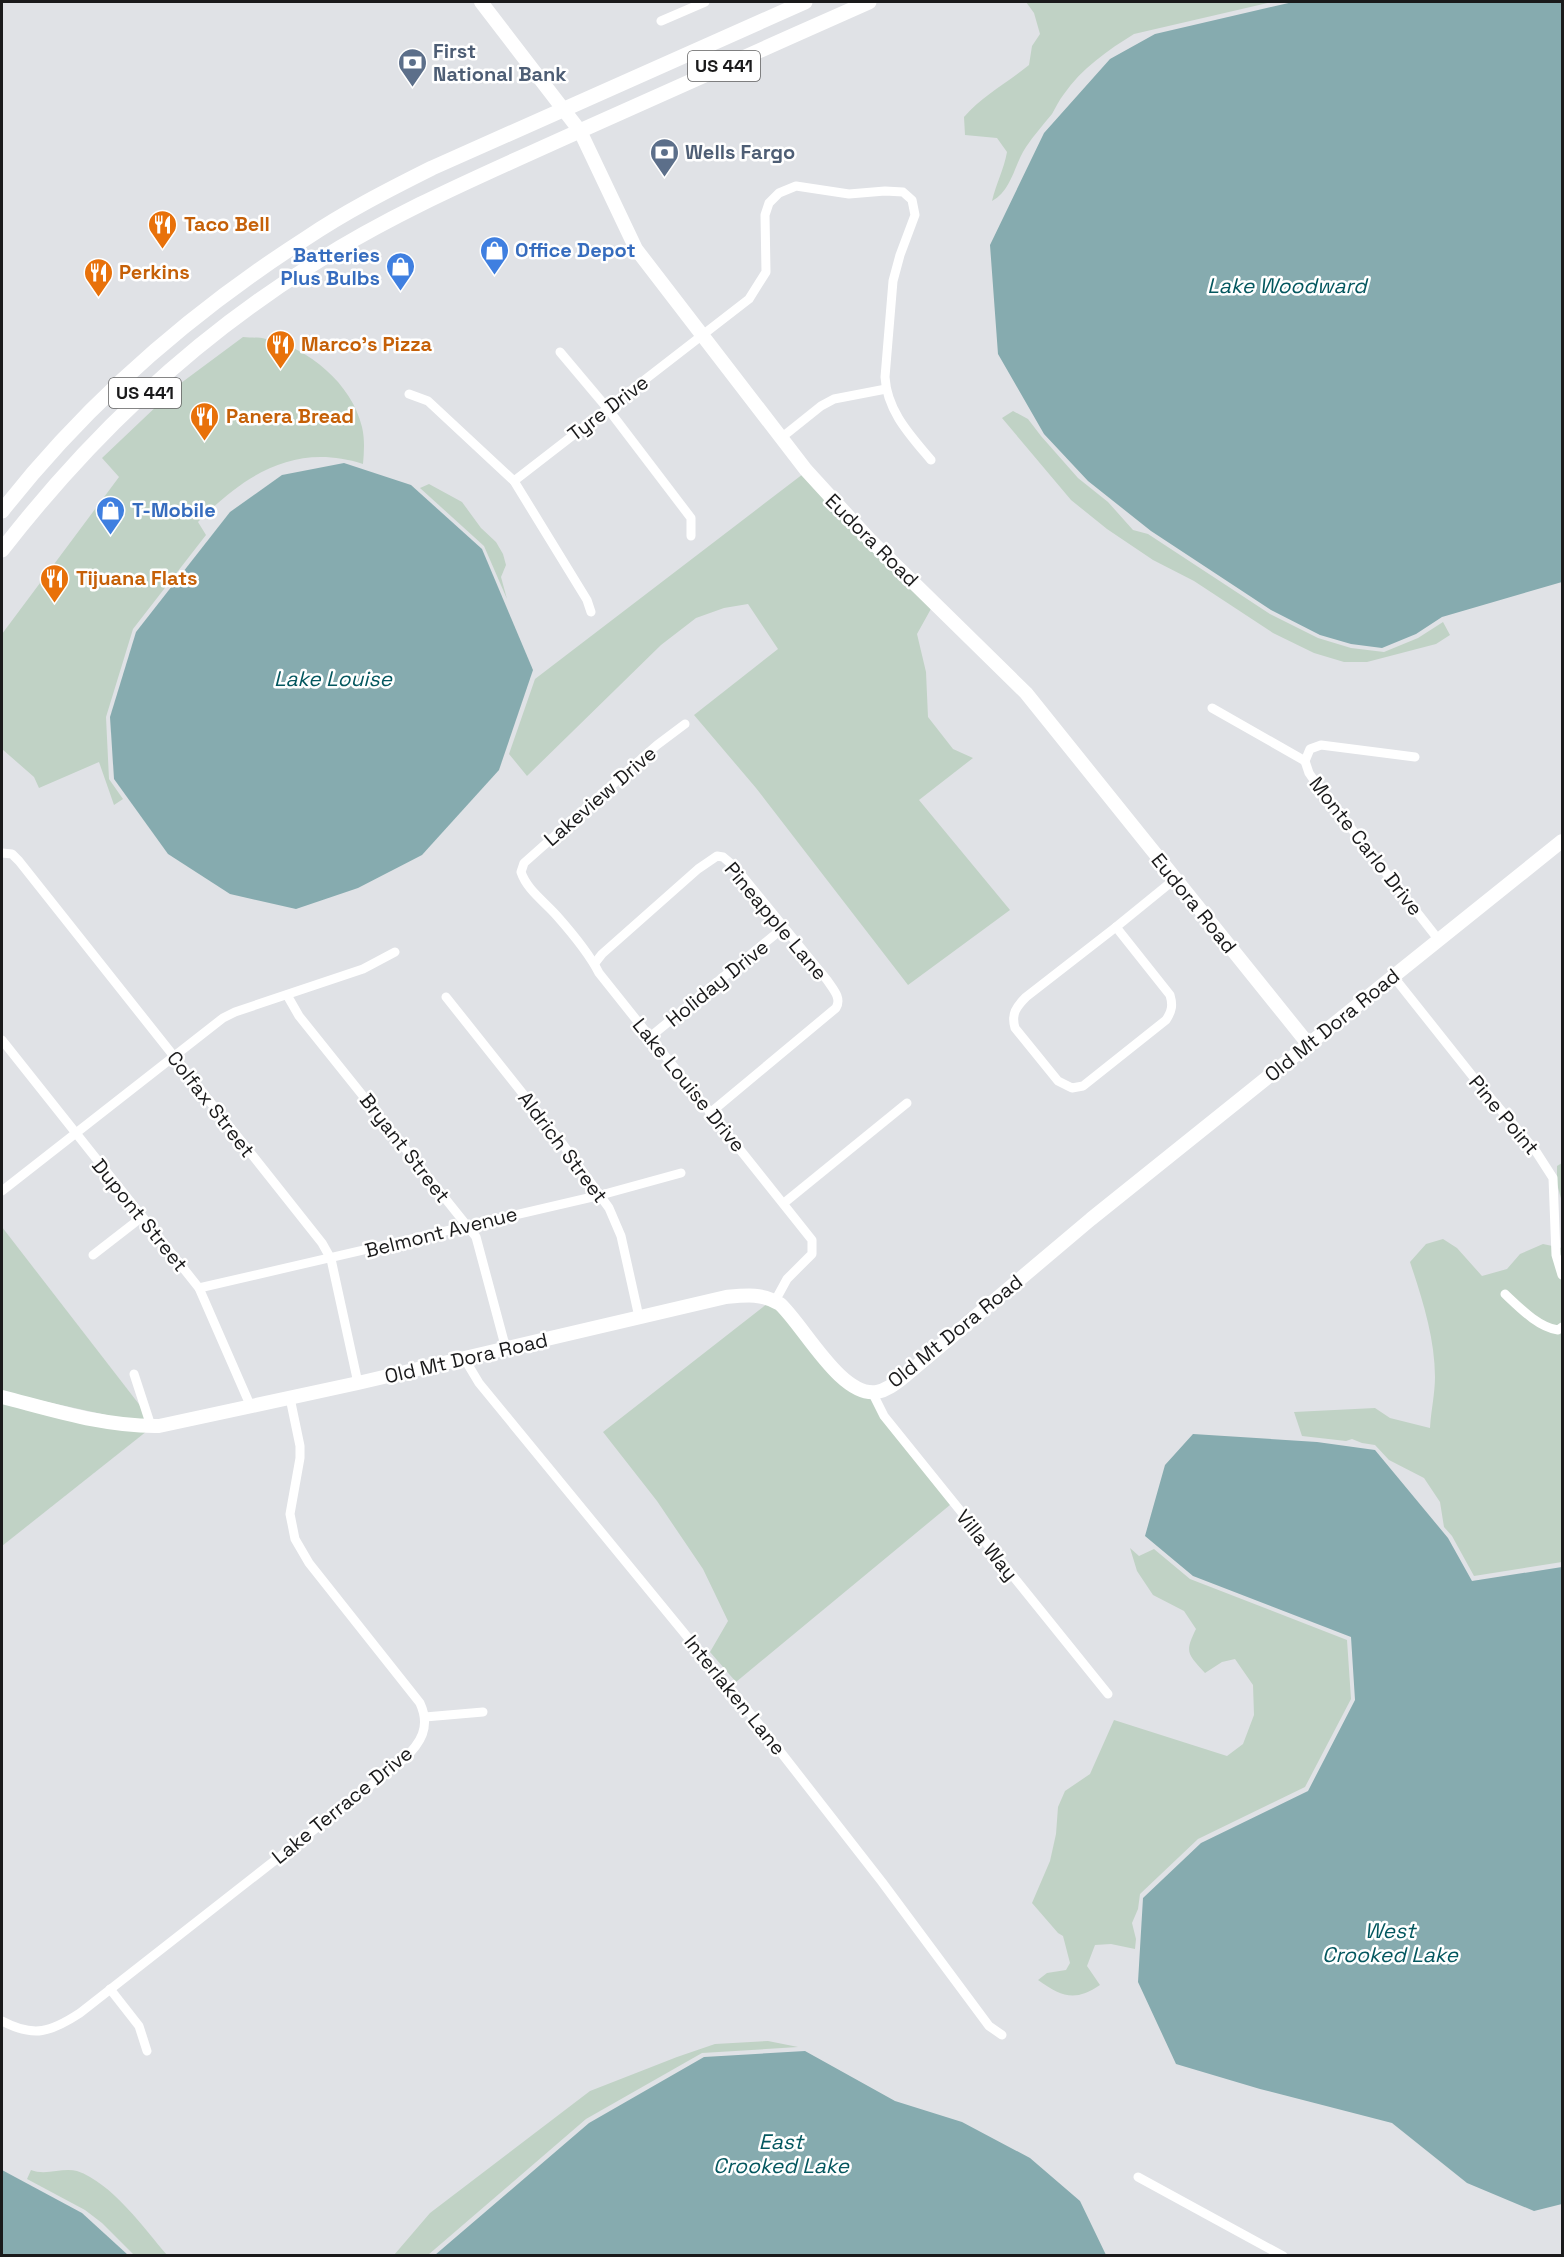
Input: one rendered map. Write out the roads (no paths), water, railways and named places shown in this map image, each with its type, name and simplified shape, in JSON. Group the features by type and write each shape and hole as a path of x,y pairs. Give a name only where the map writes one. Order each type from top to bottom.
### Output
{"main road":[{"name":"US 441","path":"2,511 78,424 142,362 226,294 305,238 381,194 432,168 805,2"},
{"name":"US 441","path":"2,550 34,509 94,443 155,384 234,318 312,264 443,193 867,2"},
{"path":"78,424 94,443"}],"street":[{"name":"Eudora Road","path":"481,2 580,131 636,249 781,438 833,502 1026,693 1309,1045"},
{"path":"661,21 705,2"},
{"name":"Tyre Drive","path":"514,481 750,299 763,280 768,265 765,215 769,203 779,193 796,186 849,194 885,190 903,192 912,200 915,215 893,282 885,358 886,388"},
{"path":"560,352 608,409 691,518 691,536"},
{"path":"781,438 821,406 834,399 886,388 897,416 931,460"},
{"path":"409,394 428,401 514,481 587,600 591,612"},
{"path":"1212,708 1305,761"},
{"name":"Lakeview Drive","path":"521,872 524,862 657,745 685,724"},
{"name":"Monte Carlo Drive","path":"1415,757 1321,745 1310,750 1305,761 1309,773 1318,786 1438,939"},
{"name":"Old Mt Dora Road","path":"2,1397 87,1418 151,1426 358,1383 726,1297 758,1295 775,1301 788,1311 845,1380 862,1390 872,1392 891,1387 1091,1219 1563,841"},
{"name":"Colfax Street","path":"5,853 19,861 314,1231 331,1259 358,1383"},
{"name":"Pineapple Lane","path":"596,963 602,954 717,856 723,857 735,867 827,980 838,998 839,1004 836,1008 710,1113"},
{"name":"Lake Louise Drive","path":"521,872 530,888 596,963 599,973 812,1240 813,1250 809,1258 787,1279 775,1301"},
{"path":"1116,927 1170,995 1171,1013 1166,1020 1083,1086 1072,1089 1058,1082 1016,1028 1013,1017 1015,1011 1026,997 1175,879"},
{"name":"Holiday Drive","path":"650,1037 783,928"},
{"path":"2,1191 223,1018 363,969 395,952"},
{"name":"Pine Point","path":"1393,976 1482,1088 1535,1150 1552,1178 1556,1256 1563,1275"},
{"name":"Bryant Street","path":"287,995 299,1016 476,1237 506,1348"},
{"name":"Aldrich Street","path":"446,997 601,1195 615,1219 621,1236 639,1317"},
{"name":"Dupont Street","path":"2,1040 199,1288 251,1407"},
{"path":"784,1203 907,1103"},
{"name":"Belmont Avenue","path":"199,1288 601,1195 681,1173"},
{"path":"93,1255 142,1217"},
{"path":"1505,1294 1521,1310 1546,1327 1558,1330 1563,1327"},
{"name":"Interlaken Lane","path":"464,1358 479,1383 758,1723 882,1882 989,2026 1002,2035"},
{"path":"134,1374 151,1426"},
{"name":"Villa Way","path":"872,1392 884,1416 1108,1694"},
{"path":"290,1398 300,1446 290,1514 295,1539 309,1563 405,1682 420,1703 425,1717 483,1712"},
{"name":"Lake Terrace Drive","path":"2,2021 26,2031 50,2030 80,2013 403,1760 421,1740 425,1728 425,1717"},
{"path":"110,1989 139,2026 147,2051"},
{"path":"1138,2177 1282,2256"}],"water":[{"name":"Lake Woodward","path":"1293,2 1562,2 1562,582 1442,617 1416,634 1382,648 1351,644 1320,635 1271,610 1151,531 1088,481 1044,434 998,354 990,245 1044,133 1110,59 1155,34"},
{"name":"Lake Louise","path":"344,463 411,485 482,549 533,670 499,770 422,855 358,888 296,909 230,894 168,854 114,779 110,717 136,632 230,512 282,475"},
{"name":"West Crooked Lake","path":"1193,1434 1317,1442 1375,1450 1448,1538 1472,1581 1562,1567 1562,2204 1534,2211 1467,2183 1392,2123 1260,2089 1176,2064 1138,1982 1143,1898 1201,1843 1308,1791 1355,1700 1351,1637 1193,1576 1145,1536 1165,1465"},
{"name":"East Crooked Lake","path":"805,2051 895,2101 962,2122 1030,2158 1080,2201 1106,2255 435,2255 589,2123 704,2057"},
{"path":"2,2170 82,2213 128,2255 2,2255"}],"place":[{"name":"First National Bank","path":"412,88"},
{"name":"Wells Fargo","path":"664,178"},
{"name":"Taco Bell","path":"163,250"},
{"name":"Office Depot","path":"494,276"},
{"name":"Batteries Plus Bulbs","path":"401,292"},
{"name":"Perkins","path":"98,298"},
{"name":"Marco's Pizza","path":"280,370"},
{"name":"Panera Bread","path":"205,442"},
{"name":"T-Mobile","path":"111,536"},
{"name":"Tijuana Flats","path":"55,604"}]}
